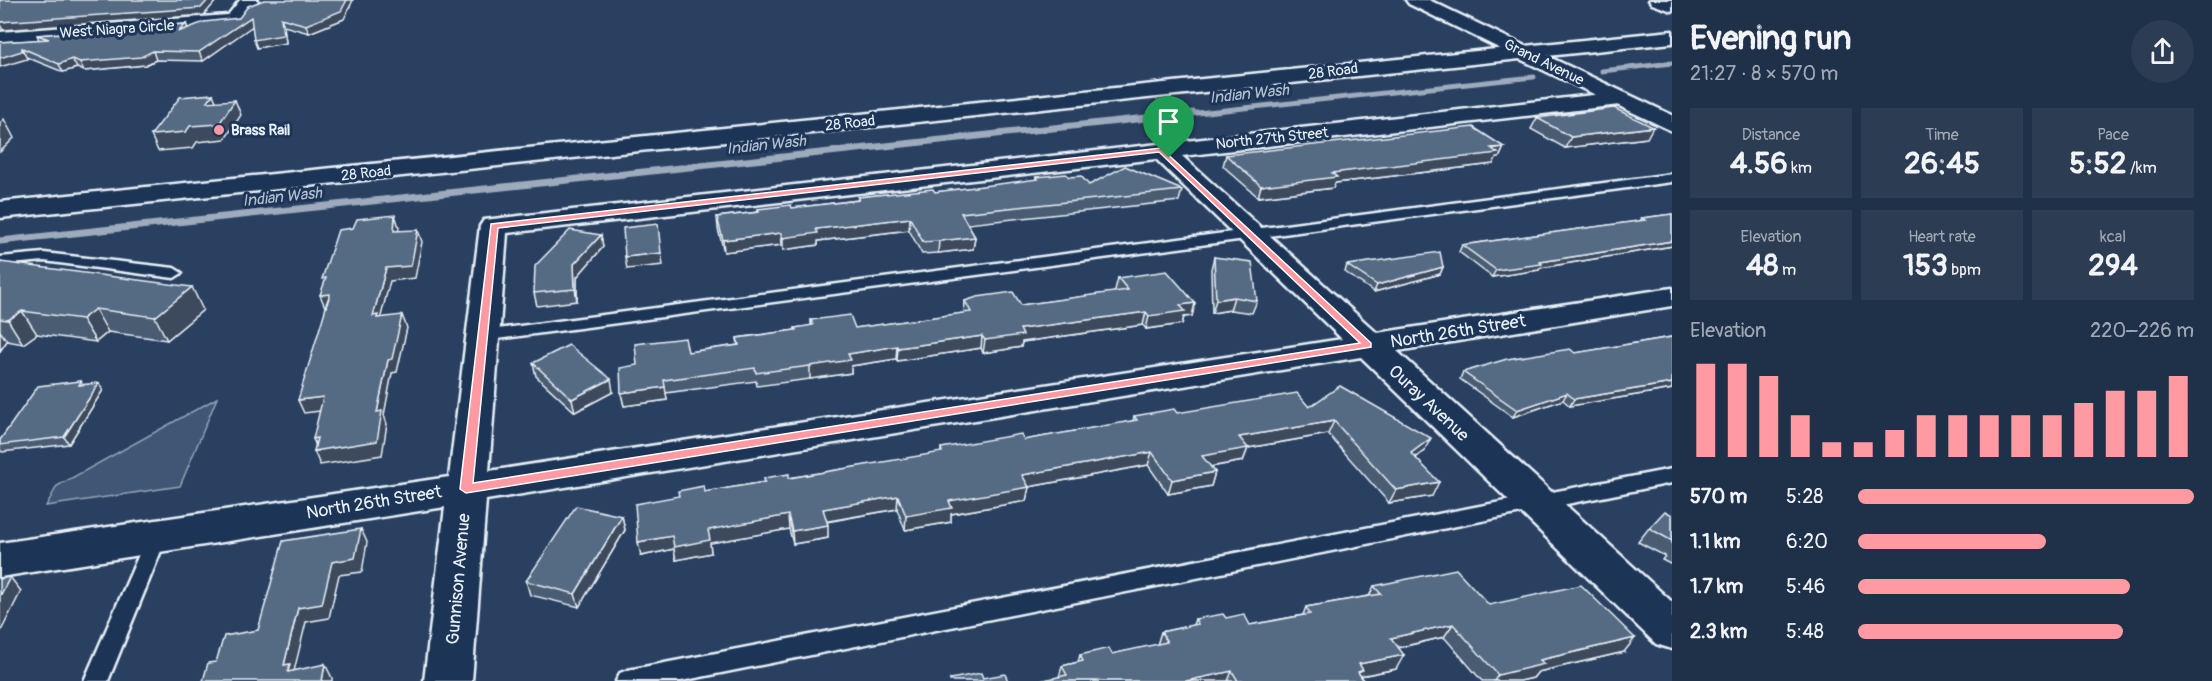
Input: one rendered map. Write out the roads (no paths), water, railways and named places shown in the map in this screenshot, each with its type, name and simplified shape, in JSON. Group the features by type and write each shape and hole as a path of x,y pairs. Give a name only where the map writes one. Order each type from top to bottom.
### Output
{"street":[{"name":"West Niagra Circle","path":"0,38 234,20 249,0"},
{"name":"Grand Avenue","path":"1415,0 1672,124"},
{"path":"1658,0 1672,3"},
{"path":"1667,0 1672,3"},
{"name":"28 Road","path":"0,210 1271,80 1331,70 1669,36"},
{"name":"North 27th Street","path":"494,226 1620,99"},
{"name":"Ouray Avenue","path":"1161,150 1672,630"},
{"name":"Gunnison Avenue","path":"448,681 494,226"},
{"name":"North 26th Street","path":"0,560 466,489 1672,297"}],"lane":[{"path":"482,336 1672,178"},
{"path":"0,261 44,256 174,273"},
{"path":"628,681 1672,476"},
{"path":"96,681 157,536"}],"waterway":[{"name":"Indian Wash","path":"1602,71 1672,63"},
{"name":"Indian Wash","path":"1179,115 1534,77"},
{"name":"Indian Wash","path":"0,241 1193,113"}],"place":[{"name":"Brass Rail","path":"219,130"}]}
